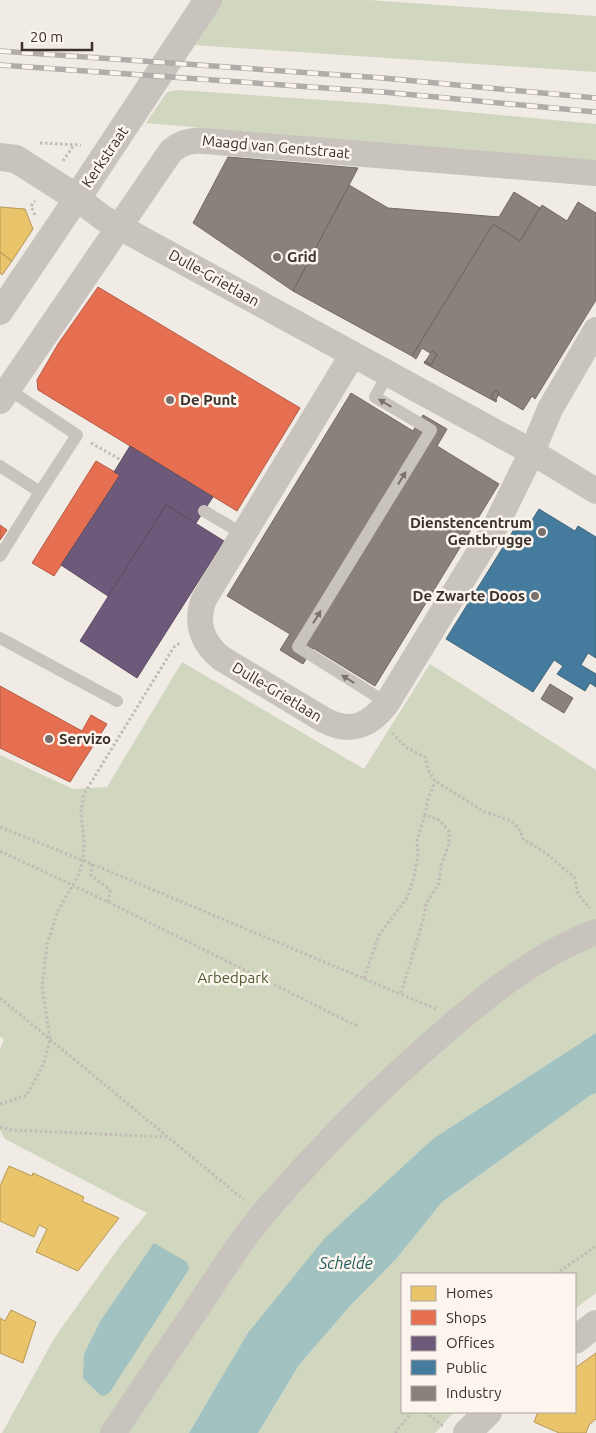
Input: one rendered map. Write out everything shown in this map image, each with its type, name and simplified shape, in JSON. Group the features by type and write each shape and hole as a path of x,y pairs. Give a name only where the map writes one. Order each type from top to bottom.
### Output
{"street":[{"name":"Kerkstraat","path":"0,312 208,0"},
{"name":"Maagd van Gentstraat","path":"4,395 171,151 180,144 192,140 596,173"},
{"path":"0,157 16,159 77,198"},
{"name":"Dulle-Grietlaan","path":"77,198 103,218 532,452 596,491"},
{"path":"381,711 496,525 532,452 550,409 596,330"},
{"path":"200,627 200,609 204,599 353,354"},
{"name":"Dulle-Grietlaan","path":"200,627 210,648 221,658 335,726 356,727 381,711"},
{"path":"113,1433 232,1256 262,1215 328,1142 389,1081 459,1019 515,976 575,940 596,932"},
{"path":"576,1339 596,1324"},
{"path":"457,1431 486,1413"}],"lane":[{"path":"381,711 298,647 431,430 375,396 388,374"},
{"path":"0,556 77,435 4,395"},
{"path":"0,466 40,492"},
{"path":"204,511 243,534"},
{"path":"0,638 117,701"}],"path":[{"path":"37,142 111,148"},
{"path":"77,435 121,460"},
{"path":"0,1104 27,1095 44,1063 50,1039 42,986 47,944 58,911 78,876 82,860 84,844 80,811 84,794 174,648 200,627"},
{"path":"381,711 393,734 407,748 425,757 428,770 434,781 483,811 511,821 519,828 523,839 548,854 574,877 578,894 596,914"},
{"path":"364,978 379,935 407,898 418,856 417,840 434,781"},
{"path":"401,994 423,921 426,904 439,883 441,866 449,844 449,831 438,820 425,815"},
{"path":"0,827 459,1019"},
{"path":"0,851 88,892 357,1026"},
{"path":"92,864 91,874 110,890 108,902"},
{"path":"0,998 262,1215"},
{"path":"0,1127 13,1130 168,1137"},
{"path":"557,1273 596,1246"},
{"path":"395,1433 411,1413"},
{"path":"427,1413 457,1431"}],"green space":[{"path":"222,0 369,0 596,16 596,72 194,45"},
{"path":"179,90 382,104 596,124 596,163 146,123 167,92"},
{"name":"Arbedpark","path":"182,662 364,769 430,664 596,770 596,1033 434,1138 247,1334 189,1433 2,1433 55,1337 120,1246 147,1213 5,1139 0,1130 0,1049 4,1039 0,1037 0,755 73,789 107,787"},
{"path":"596,1093 596,1293 576,1308 576,1273 401,1273 401,1413 453,1413 435,1433 258,1433 299,1365 350,1306 397,1258 442,1202"}],"water":[{"name":"Schelde","path":"596,1033 596,1093 442,1202 397,1258 350,1306 299,1365 258,1433 189,1433 247,1334 325,1238 434,1138"},
{"path":"154,1243 187,1262 189,1269 110,1392 104,1396 100,1395 83,1378 84,1354 101,1320"}],"building: Homes":[{"path":"0,207 25,209 33,229 12,261 0,252"},
{"path":"0,252 12,261 2,275 0,273"},
{"path":"9,1166 32,1176 33,1173 84,1197 82,1201 119,1218 78,1271 36,1252 47,1229 39,1225 34,1237 0,1221 0,1186"},
{"path":"11,1310 36,1322 23,1363 0,1353 0,1318 5,1321"},
{"path":"596,1353 596,1419 589,1425 586,1433 559,1433 534,1422 538,1413 576,1413 576,1367"}],"building: Shops":[{"name":"De Punt","path":"98,287 300,408 237,511 38,390 37,380 58,344"},
{"path":"96,461 120,475 54,576 32,563"},
{"path":"0,525 7,530 0,540"},
{"name":"Servizo","path":"0,686 82,731 91,715 107,724 70,782 0,748"}],"building: Offices":[{"path":"130,446 213,497 196,523 166,505 108,596 61,565 120,475 114,472"},
{"path":"166,505 224,541 137,678 80,641"}],"building: Public":[{"name":"De Zwarte Doos","path":"539,509 575,531 578,526 596,537 596,658 588,653 581,665 596,674 596,687 590,683 585,691 557,674 563,666 554,660 533,692 446,639 518,523 527,528"}],"building: Industry":[{"name":"Grid","path":"228,157 358,168 293,291 193,223"},
{"path":"349,185 388,208 499,217 514,192 540,208 520,241 493,224 412,356 293,291"},
{"path":"578,202 596,213 596,300 535,399 532,396 523,410 498,395 499,393 495,390 491,397 496,402 424,363 425,361 431,365 437,354 432,351 430,353 422,348 416,359 412,356 493,224 520,241 542,205 567,221"},
{"path":"432,351 437,354 431,365 425,362"},
{"path":"495,390 499,393 496,400 491,397"},
{"path":"351,393 413,431 423,415 447,429 437,446 499,484 375,686 313,648 303,664 280,650 290,634 227,596"},
{"path":"550,684 573,698 564,713 541,699"}],"railway":[{"path":"0,51 383,78 596,98"},
{"path":"0,65 383,92 596,112"}],"place":[{"name":"Grid","path":"277,257"},
{"name":"De Punt","path":"170,400"},
{"name":"Dienstencentrum Gentbrugge","path":"542,532"},
{"name":"De Zwarte Doos","path":"535,596"},
{"name":"Servizo","path":"49,739"}]}
